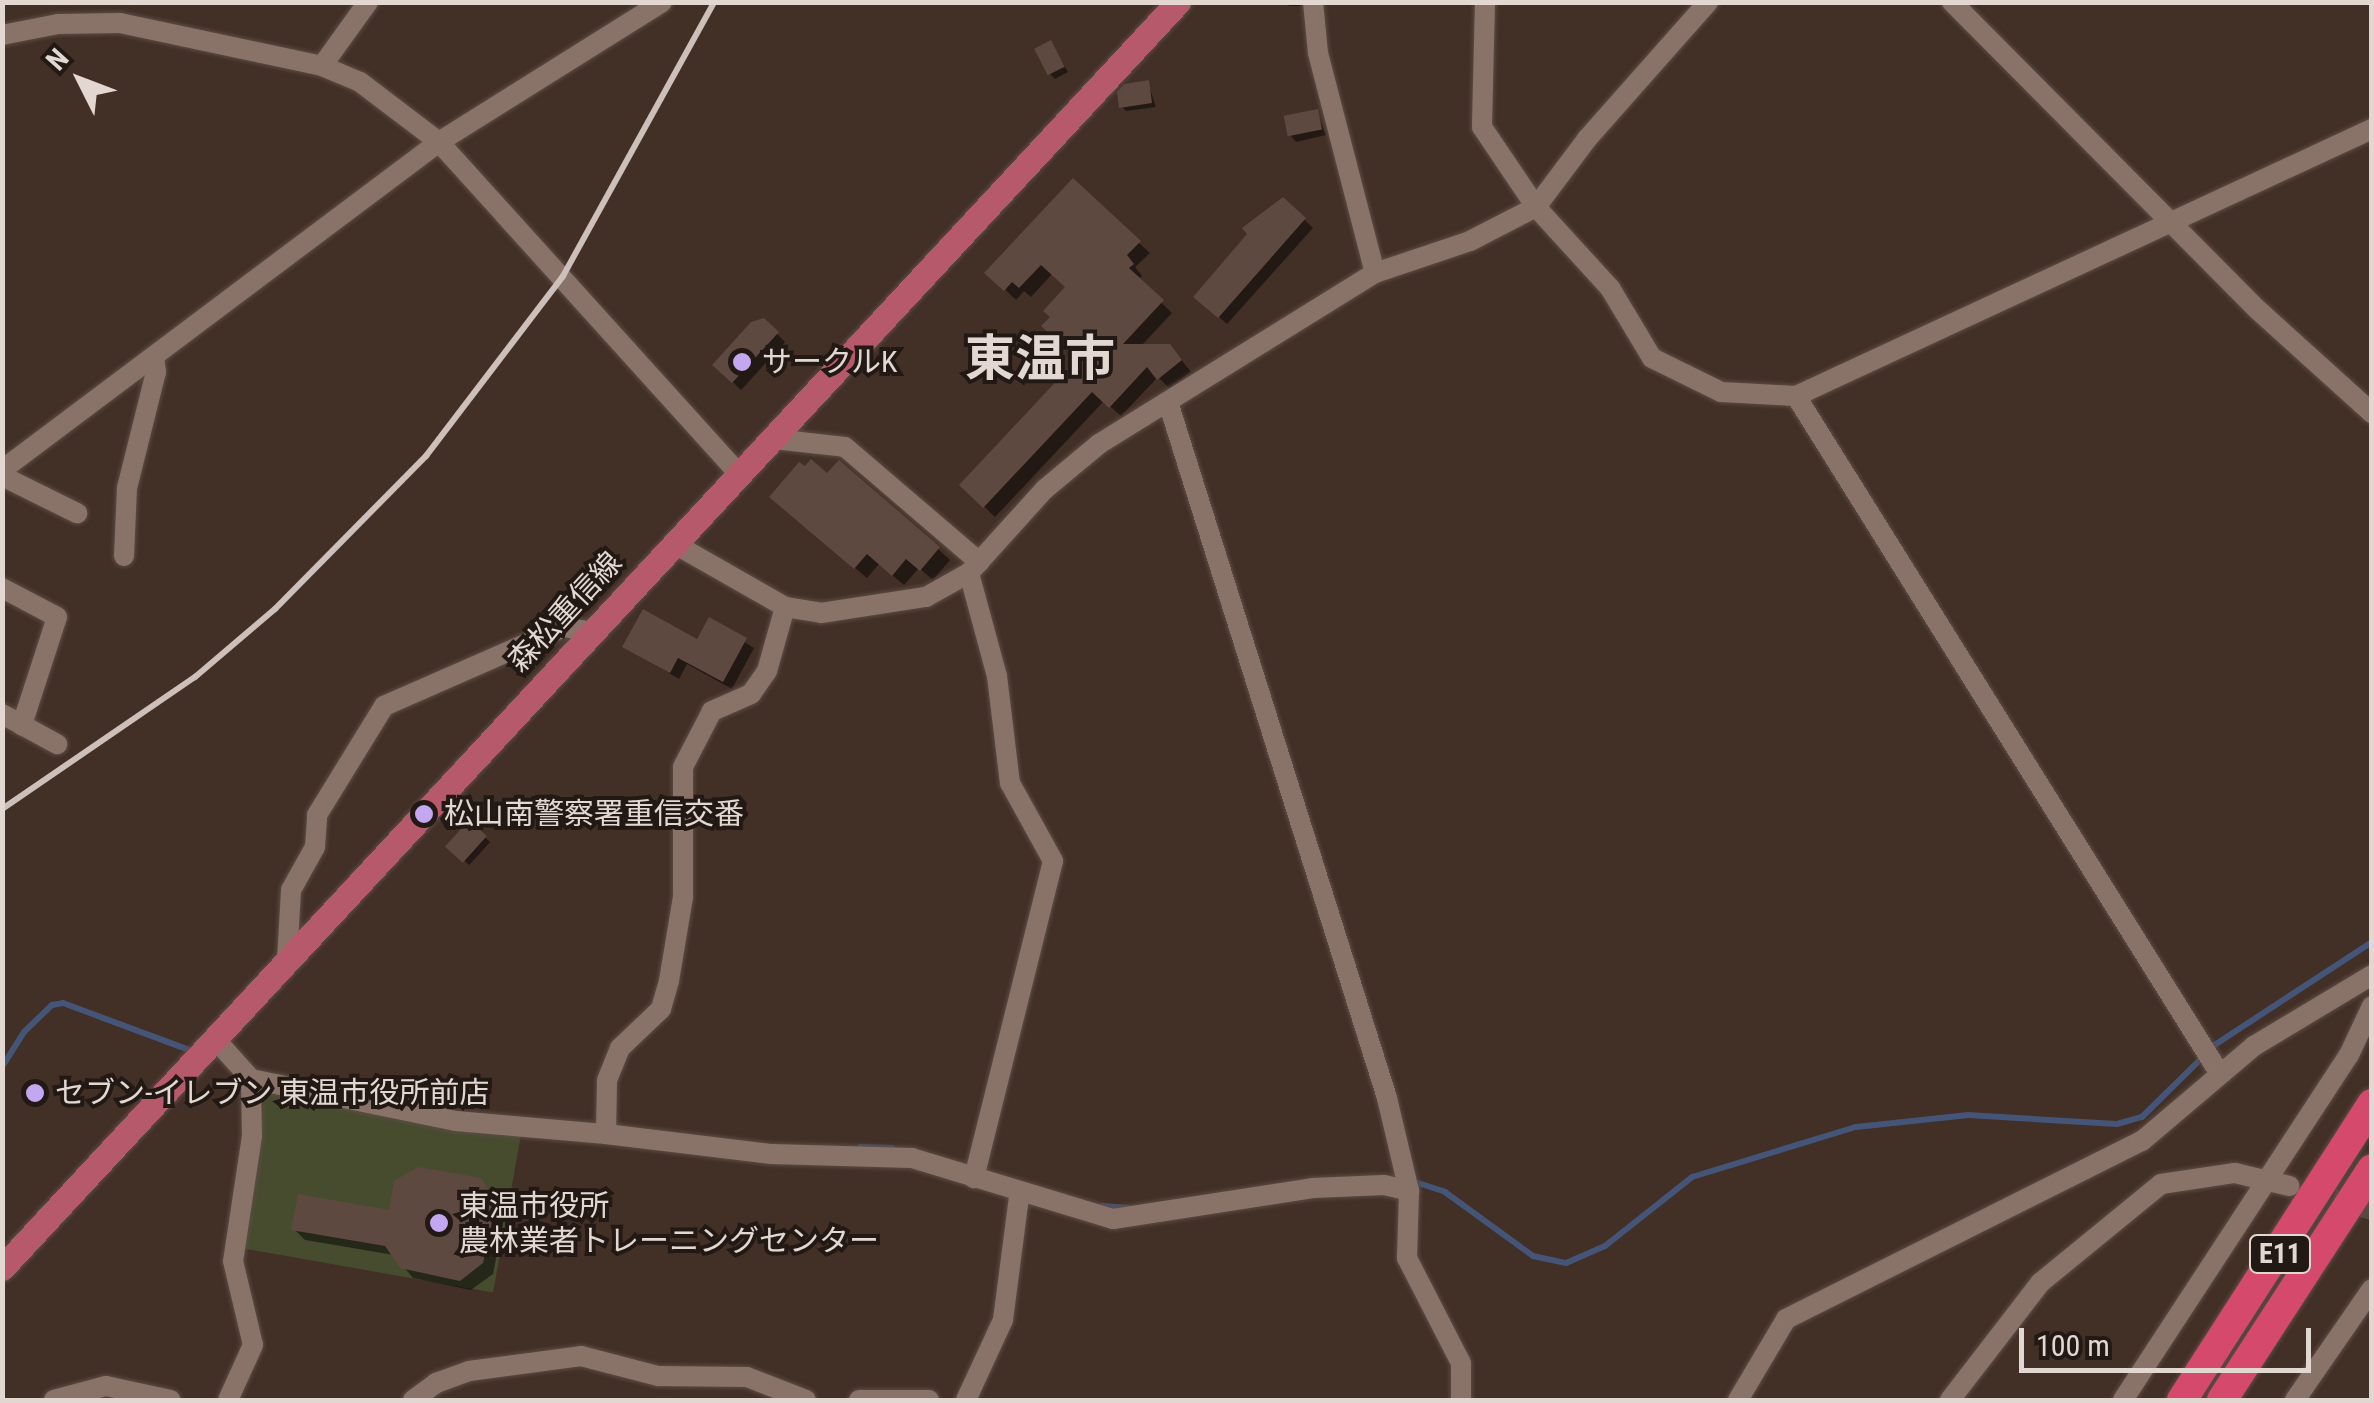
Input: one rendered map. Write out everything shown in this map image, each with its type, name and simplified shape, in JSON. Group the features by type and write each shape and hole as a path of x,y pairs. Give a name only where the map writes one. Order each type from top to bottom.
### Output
{"highway":[{"name":"E11","path":"2182,1400 2372,1104"},
{"name":"E11","path":"2222,1400 2372,1169"}],"main road":[{"name":"森松重信線","path":"2,1268 1178,2"}],"street":[{"path":"322,66 368,2"},
{"path":"77,513 2,473 439,142 662,2"},
{"path":"1313,2 1318,53 1375,273"},
{"path":"1485,2 1482,127 1536,207 1610,288 1652,358 1721,392 1796,396 2372,130"},
{"path":"673,543 786,607 821,613 926,597 974,567 1045,489 1100,444 1375,273 1470,241 1536,207 1587,139 1708,2"},
{"path":"1952,2 2171,224 2372,413"},
{"path":"2,35 58,24 120,23 322,66 360,82 439,142 740,474"},
{"path":"124,556 127,488 156,372 154,356"},
{"path":"1796,396 2209,1057"},
{"path":"1168,402 1326,899 1409,1191 1407,1258 1462,1363 1461,1400"},
{"path":"774,438 846,447 974,567 996,676 1010,782 1052,862 974,1178"},
{"path":"2,588 57,616 22,724"},
{"path":"606,1134 608,1081 620,1048 662,1009 669,981 683,897 683,767 712,711 752,694 767,671 786,607"},
{"path":"288,960 291,890 315,847 318,815 384,706 564,627 591,632"},
{"path":"2,714 57,744"},
{"path":"1738,1400 1786,1320 2142,1140 2209,1057 2254,1046 2372,976"},
{"path":"2124,1400 2262,1180 2349,1055 2372,1006"},
{"path":"214,1039 251,1079 456,1121 772,1154 912,1158 1019,1196 1113,1219 1312,1188 1384,1185 1409,1191"},
{"path":"228,1400 253,1345 233,1262 252,1136 251,1079"},
{"path":"1950,1400 2040,1283 2161,1184 2204,1174 2289,1186"},
{"path":"966,1400 1003,1320 1019,1196"},
{"path":"2295,1400 2372,1290"},
{"path":"413,1400 459,1374 580,1356 658,1376 746,1377 806,1400"},
{"path":"54,1400 106,1386 170,1400"},
{"path":"859,1400 929,1400"}],"green space":[{"path":"266,1089 521,1134 493,1293 238,1248"}],"building":[{"path":"1051,40 1065,67 1048,75 1034,49"},
{"path":"1149,80 1152,103 1119,108 1117,92 1124,84"},
{"path":"1318,109 1322,130 1288,136 1284,116"},
{"path":"1073,178 1141,241 1127,255 1134,264 1129,268 1164,300 1123,344 1170,344 1182,360 1157,380 1147,367 1109,408 1092,392 983,508 959,485 1077,359 1041,326 1050,317 1043,311 1065,287 1041,265 1019,288 1012,282 1004,291 984,273"},
{"path":"1283,197 1306,218 1218,318 1193,297 1247,234 1242,228"},
{"path":"764,318 779,332 732,383 712,365 751,322"},
{"path":"811,459 827,473 839,460 940,547 920,571 906,559 892,576 867,554 854,569 769,497 799,462 805,466"},
{"path":"643,609 697,639 709,617 747,638 723,682 678,658 670,673 622,647"},
{"path":"469,820 487,836 463,863 445,847"},
{"name":"東温市役所 農林業者トレーニングセンター","path":"418,1167 481,1178 496,1202 483,1263 460,1281 400,1268 385,1246 291,1230 298,1194 389,1210 394,1181"}],"waterway":[{"path":"1409,1180 1445,1192 1533,1256 1566,1263 1605,1246 1692,1177 1856,1127 1968,1115 2117,1124 2142,1117 2216,1044 2372,942"},
{"path":"2,1067 24,1032 52,1005 63,1003 192,1051"},
{"path":"860,1147 892,1148"},
{"path":"1102,1206 1129,1208"}],"tunnel":[{"path":"2305,1191 2372,1210"}],"railway":[{"path":"2,809 195,677 275,609 426,456 563,276 714,2"}],"place":[{"name":"サークルK","path":"742,362"},
{"name":"松山南警察署重信交番","path":"424,814"},
{"name":"セブン-イレブン 東温市役所前店","path":"35,1093"},
{"name":"東温市役所 農林業者トレーニングセンター","path":"439,1223"}],"district":[{"name":"東温市","path":"1040,360"}]}
